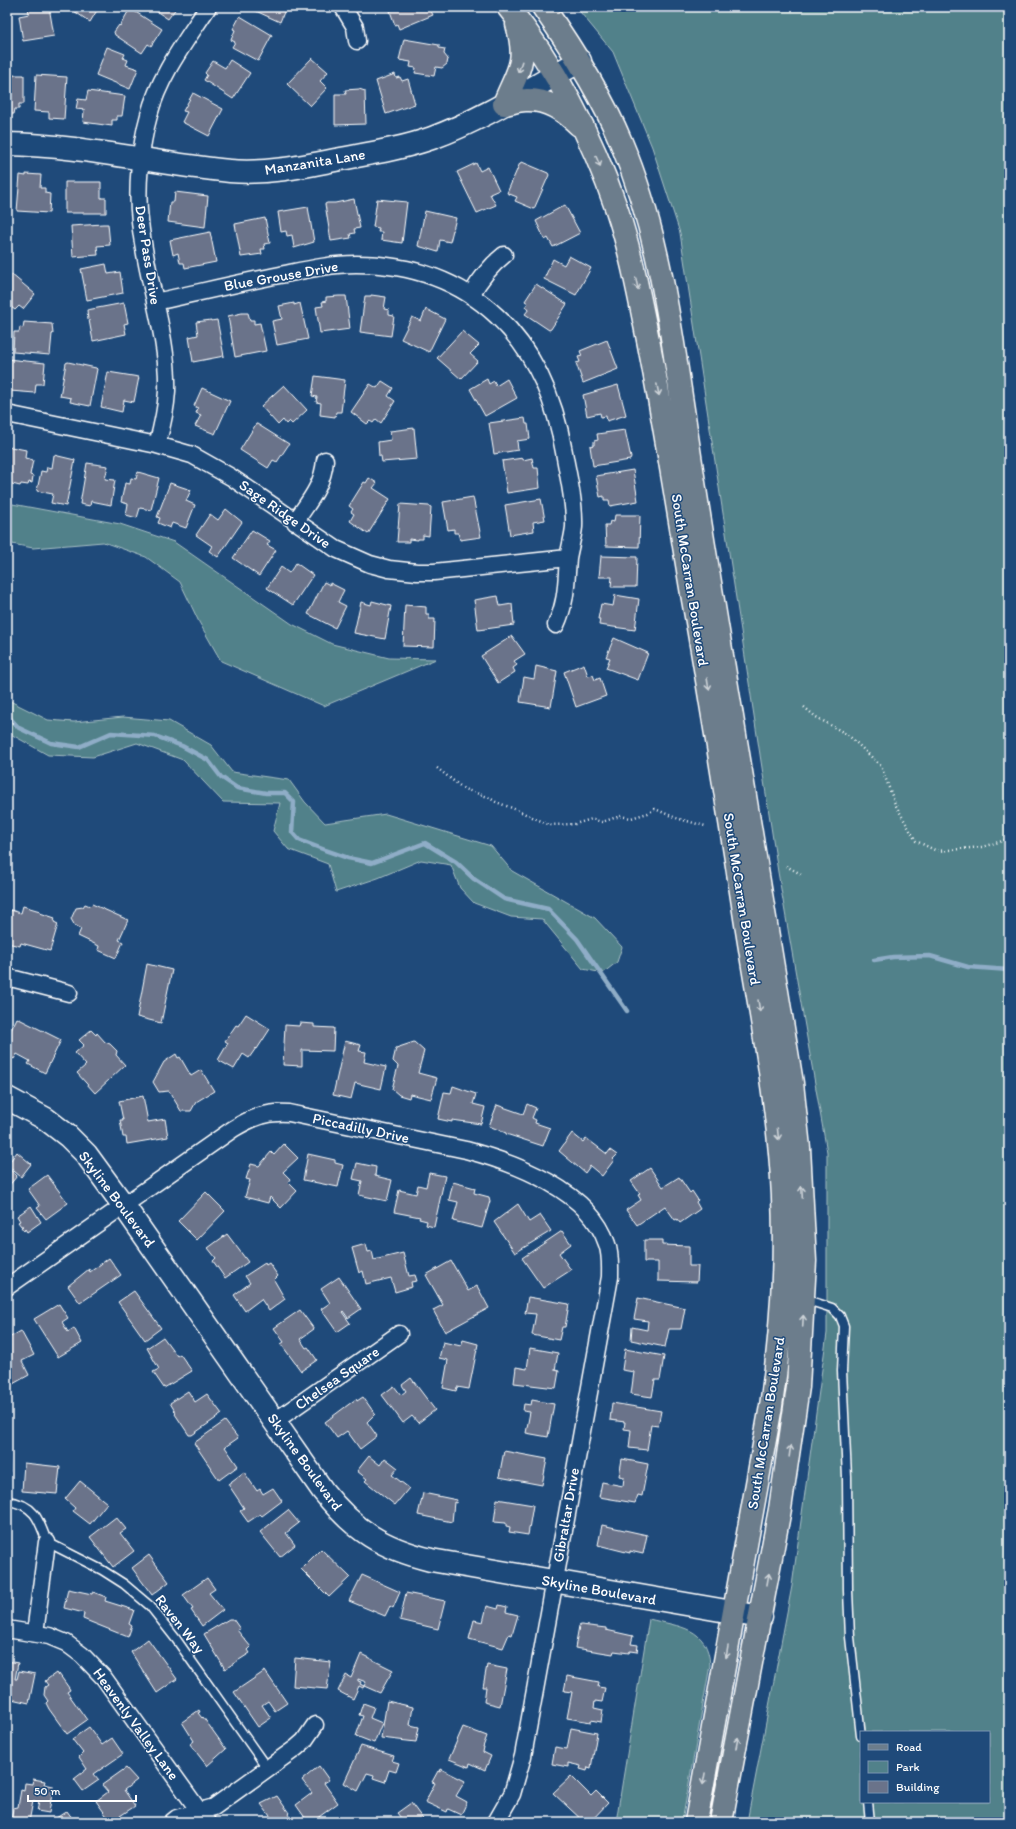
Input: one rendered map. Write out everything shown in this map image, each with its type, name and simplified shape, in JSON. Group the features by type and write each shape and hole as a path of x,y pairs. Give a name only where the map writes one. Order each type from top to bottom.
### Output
{"main road":[{"name":"South McCarran Boulevard","path":"543,7 580,61 598,92 621,142 651,229 665,289 705,554 792,1083 799,1148 805,1261 798,1387 786,1473 761,1617 721,1822"},
{"name":"South McCarran Boulevard","path":"511,11 539,48 585,130 602,169 625,237 633,269 666,433 765,1040 781,1158 784,1239 780,1346 771,1406 696,1822"},
{"path":"504,104 521,65 523,54 522,43 511,11"},
{"path":"504,104 526,100 549,104 565,112 585,130"}],"street":[{"name":"Deer Pass Drive","path":"157,445 164,417 167,391 166,363 140,221 138,192 141,159 148,116 156,94 166,74 208,7"},
{"path":"343,7 355,27 357,41"},
{"name":"Manzanita Lane","path":"7,144 45,146 230,171 268,171 287,169 413,144 448,132 504,104 580,61"},
{"path":"470,295 484,274 504,255"},
{"name":"Blue Grouse Drive","path":"155,302 239,283 326,266 355,264 394,266 420,272 470,295 490,309 521,342 533,361 552,401 560,428 573,509 574,528 568,558 565,603 556,625"},
{"name":"Sage Ridge Drive","path":"7,414 157,445 192,455 231,477 336,549 354,558 390,569 434,572 568,558"},
{"path":"295,522 318,487 324,474 325,460"},
{"path":"7,977 69,993"},
{"name":"Skyline Boulevard","path":"7,1098 46,1119 68,1136 86,1154 275,1421 322,1491 354,1526 373,1538 409,1555 431,1560 761,1617"},
{"name":"Piccadilly Drive","path":"7,1288 245,1122 266,1113 277,1112 451,1146 494,1157 547,1181 583,1208 600,1228"},
{"name":"Gibraltar Drive","path":"496,1822 512,1794 518,1778 530,1724 554,1582 610,1277 609,1253 600,1228"},
{"name":"Chelsea Square","path":"275,1421 399,1334"},
{"path":"35,1633 47,1542"},
{"name":"Heavenly Valley Lane","path":"7,1630 49,1636 66,1643 82,1654 104,1678 203,1817"},
{"path":"172,1822 184,1816 203,1817 304,1741 315,1725"}],"lane":[{"path":"804,1298 832,1308 840,1316 844,1326 842,1372 847,1476 848,1591 850,1637 860,1731"},
{"path":"7,1501 24,1505 38,1518 47,1542"},
{"name":"Raven Way","path":"47,1542 102,1570 124,1584 150,1606 172,1634 268,1768"},
{"path":"868,1803 870,1822"}],"path":[{"path":"804,707 816,717 848,735 881,766 895,804 916,841 937,851 982,847 1009,839"},
{"path":"437,768 464,789 488,797 496,802 550,825 575,824 594,819 602,822 620,816 631,818 648,813 655,809 676,818 705,826"},
{"path":"786,866 803,875"}],"green space":[{"path":"576,7 1009,7 1009,1822 747,1822 792,1586 827,1333 827,1152 778,872 680,233 652,147 613,52"},
{"path":"7,503 120,524 174,542 292,624 332,644 389,658 436,659 324,706 221,661 199,622 180,582 146,557 103,542 33,548 7,543"},
{"path":"7,697 10,701 48,720 74,722 123,717 169,721 211,745 232,772 289,780 305,802 325,823 386,814 491,846 512,871 595,918 622,947 617,962 603,973 583,969 542,919 511,917 474,903 460,888 451,865 421,860 378,878 336,892 328,864 288,849 273,831 280,803 223,802 183,760 137,743 93,757 48,755 7,732"},
{"path":"649,1619 681,1627 698,1636 704,1643 708,1652 710,1665 682,1822 616,1822"}],"building":[{"path":"28,7 49,7 54,36 23,41 19,16 29,14"},
{"path":"68,7 99,7 90,22"},
{"path":"150,7 177,7 168,19"},
{"path":"247,7 286,7 280,22"},
{"path":"397,7 429,7 433,15 399,29 397,24 395,25 390,11"},
{"path":"131,9 162,29 151,46 148,44 142,53 115,35 114,32 119,25 120,26"},
{"path":"240,16 272,35 258,61 232,47 235,42 231,40 235,30 233,29"},
{"path":"404,39 439,45 439,48 445,49 444,54 448,59 447,64 442,68 436,67 434,76 415,73 416,68 410,67 411,62 399,60"},
{"path":"107,47 125,54 123,58 128,60 126,65 138,69 130,89 96,75"},
{"path":"312,58 328,72 320,81 327,88 310,106 287,84"},
{"path":"230,60 250,73 233,99 204,80 207,75 205,73 213,61 225,68"},
{"path":"395,74 396,78 400,77 402,81 408,79 415,104 386,114 376,81"},
{"path":"24,75 24,104 19,104 19,109 15,109 14,114 7,114 7,76"},
{"path":"36,75 67,77 64,119 49,118 49,112 34,111"},
{"path":"359,89 365,91 366,124 335,125 335,94 346,94 345,90"},
{"path":"88,91 125,96 122,116 117,116 117,120 112,120 112,126 83,122 85,110 76,109 78,99 86,100"},
{"path":"193,93 223,109 209,136 182,122 187,112 183,111"},
{"path":"522,162 548,173 549,175 534,209 515,201 517,197 507,193 520,163"},
{"path":"476,163 480,171 488,167 499,190 490,194 496,205 477,213 457,172"},
{"path":"26,174 41,175 40,188 45,188 45,193 50,194 49,213 17,211 20,175 26,176"},
{"path":"65,182 101,182 101,198 106,198 106,213 65,213"},
{"path":"175,192 208,196 205,227 168,222 170,202 174,202"},
{"path":"354,199 360,228 354,229 355,233 350,234 351,238 331,241 325,204"},
{"path":"377,199 407,202 402,243 381,240 382,232 378,232 379,228 373,227"},
{"path":"565,205 580,233 553,247 548,238 545,240 536,221"},
{"path":"308,207 314,242 294,248 292,235 287,236 286,231 281,232 278,212"},
{"path":"425,211 456,218 450,242 440,240 438,252 418,246"},
{"path":"265,218 270,243 264,244 265,249 261,249 262,254 241,257 235,224"},
{"path":"108,224 110,245 97,246 98,255 73,257 71,226"},
{"path":"210,232 216,262 185,268 184,263 180,263 178,253 173,255 170,240"},
{"path":"569,256 591,268 576,295 544,279 553,259 564,265"},
{"path":"106,264 108,274 120,272 123,293 87,300 81,269"},
{"path":"11,274 35,294 23,309 19,306 15,310 11,307 7,312 7,279"},
{"path":"536,284 567,304 549,330 525,314 529,309 525,307 528,303 525,301"},
{"path":"371,295 386,297 384,309 389,310 389,315 394,316 391,336 360,332 365,296"},
{"path":"346,296 350,329 320,333 316,307 323,306 322,302 326,301 326,297"},
{"path":"124,303 128,323 124,324 126,334 93,341 87,310"},
{"path":"294,303 294,305 300,303 308,339 277,345 272,321 282,319 279,306"},
{"path":"426,309 445,319 429,352 401,339 412,317 421,321"},
{"path":"248,313 250,320 254,320 254,324 260,323 266,351 235,357 228,316"},
{"path":"217,320 224,356 193,362 189,337 198,335 196,322"},
{"path":"24,322 52,324 53,334 50,355 13,352 14,332 19,332 20,327 23,328"},
{"path":"462,331 479,345 470,354 478,361 461,379 437,358"},
{"path":"607,340 618,369 583,383 576,363 580,362 578,357 582,356 580,351"},
{"path":"7,359 45,363 43,384 36,384 35,393 10,391 11,381 7,381"},
{"path":"68,362 97,369 90,406 70,402 71,398 60,396 66,363"},
{"path":"108,372 139,377 134,402 124,400 122,412 101,407"},
{"path":"315,376 345,380 341,412 336,412 335,417 320,415 321,403 316,402 317,397 312,396"},
{"path":"487,379 489,384 494,381 496,386 507,379 517,398 485,416 470,389"},
{"path":"382,381 393,388 388,396 395,401 381,423 376,419 373,423 370,421 367,424 351,412 370,384 377,388"},
{"path":"284,385 307,410 292,424 289,421 286,424 283,420 278,425 261,406"},
{"path":"618,385 626,415 607,421 606,416 601,417 600,413 587,416 583,395"},
{"path":"202,388 230,401 215,434 195,426 201,415 196,413 198,408 194,406"},
{"path":"525,418 526,424 528,424 530,439 517,441 518,450 494,454 489,423"},
{"path":"256,424 289,444 277,462 273,460 268,468 240,450"},
{"path":"414,428 417,459 382,462 381,456 379,456 378,442 391,440 390,431"},
{"path":"625,430 631,458 630,460 593,466 590,446 594,445 594,441 598,440 597,434"},
{"path":"11,447 26,450 25,458 33,460 30,475 33,476 32,483 29,482 28,485 21,484 20,486 8,483 7,448"},
{"path":"54,455 75,460 66,506 51,503 53,494 37,491 41,471 46,472 47,467 52,468"},
{"path":"523,458 523,460 532,458 534,468 538,468 540,488 507,493 502,461"},
{"path":"87,463 108,466 105,479 115,480 111,505 91,501 90,506 80,504"},
{"path":"633,470 638,501 610,506 609,500 604,500 604,496 600,497 596,476"},
{"path":"138,472 159,478 151,510 140,508 137,518 126,515 128,504 121,502 125,483 130,484 131,478 136,479"},
{"path":"369,478 377,483 373,488 390,499 368,534 350,521 354,514 351,512 353,509 349,506 364,482 366,483"},
{"path":"170,483 191,490 186,501 195,505 186,528 172,523 170,528 158,523 160,518 157,517"},
{"path":"473,497 481,537 460,540 458,533 454,533 454,529 448,530 443,502"},
{"path":"541,499 545,520 533,522 534,531 510,535 505,505"},
{"path":"400,504 431,507 429,536 423,535 423,539 418,540 409,539 409,542 397,542"},
{"path":"226,509 242,522 218,557 209,551 212,546 196,535 210,514 218,520"},
{"path":"615,515 640,515 639,547 606,546 605,525 609,525 610,521 614,522"},
{"path":"252,530 270,541 267,545 276,550 259,576 233,558"},
{"path":"601,556 637,557 636,587 611,587 612,577 599,577"},
{"path":"296,563 313,575 293,605 267,588 281,567 289,573"},
{"path":"324,582 330,585 330,583 344,590 338,602 346,606 335,628 308,614"},
{"path":"615,595 639,599 635,630 599,625 600,619 598,619 601,604 613,606"},
{"path":"498,596 500,606 512,604 514,625 478,630 474,600"},
{"path":"372,601 391,606 385,639 354,633 361,602 371,605"},
{"path":"405,605 426,607 426,614 429,614 429,619 435,619 434,647 403,646"},
{"path":"512,636 525,654 514,661 517,665 513,668 515,672 498,683 481,656"},
{"path":"614,638 648,653 638,680 606,668 610,658 606,657"},
{"path":"584,664 588,676 593,675 595,680 600,678 606,696 576,707 564,672"},
{"path":"536,666 557,671 551,707 520,702 524,677 534,679"},
{"path":"85,904 90,906 92,904 128,920 119,940 123,942 116,958 98,950 99,946 78,936 81,929 75,926 71,919 76,908 83,907"},
{"path":"23,906 40,911 40,913 55,918 54,922 58,924 50,951 21,943 20,946 7,943 7,909 21,913"},
{"path":"147,964 172,970 161,1023 137,1017"},
{"path":"246,1014 270,1029 257,1049 256,1048 249,1058 243,1054 234,1069 218,1060 228,1043 225,1041"},
{"path":"17,1018 61,1040 45,1073 28,1064 30,1061 17,1054 14,1059 7,1055 7,1038"},
{"path":"300,1023 314,1024 314,1027 334,1028 333,1051 302,1050 302,1066 283,1065 285,1025 299,1026"},
{"path":"91,1030 96,1035 97,1033 105,1042 110,1044 117,1051 116,1055 125,1065 95,1093 77,1073 86,1065 75,1053 84,1045 79,1040"},
{"path":"345,1041 361,1045 359,1051 366,1052 364,1062 386,1067 381,1089 355,1083 351,1099 333,1095"},
{"path":"414,1042 424,1051 418,1073 437,1078 431,1099 410,1094 409,1098 399,1095 392,1089 398,1066 393,1061 396,1048"},
{"path":"176,1054 178,1058 180,1057 191,1076 201,1070 214,1091 196,1102 191,1111 181,1111 169,1091 159,1092 153,1082 164,1062"},
{"path":"453,1086 476,1094 473,1104 485,1107 481,1124 452,1120 452,1122 438,1119 444,1092 451,1093"},
{"path":"143,1096 148,1122 165,1119 168,1137 127,1144 126,1137 123,1137 120,1120 123,1120 119,1101"},
{"path":"527,1104 536,1108 532,1118 536,1120 535,1123 550,1128 543,1146 506,1134 489,1126 497,1105 523,1114"},
{"path":"572,1133 583,1142 586,1138 607,1154 610,1150 617,1155 602,1176 590,1166 585,1173 559,1151"},
{"path":"284,1144 298,1158 283,1172 290,1179 288,1182 297,1191 281,1208 270,1197 268,1203 245,1197 250,1180 246,1179 251,1164 259,1166 271,1152 274,1155"},
{"path":"17,1152 31,1164 21,1177 7,1165"},
{"path":"308,1154 335,1160 335,1163 343,1165 338,1187 303,1180"},
{"path":"357,1163 376,1167 375,1176 392,1180 387,1201 359,1195 362,1181 353,1179"},
{"path":"7,1167 17,1176 7,1188"},
{"path":"650,1168 663,1187 679,1177 690,1193 692,1191 698,1200 696,1202 700,1209 680,1223 677,1219 675,1220 665,1206 637,1225 626,1210 641,1200 638,1195 640,1194 631,1181"},
{"path":"429,1173 445,1176 434,1227 426,1225 427,1221 419,1219 420,1217 394,1212 399,1190 416,1194 418,1185 426,1187"},
{"path":"47,1175 68,1203 46,1219 37,1208 40,1206 28,1189"},
{"path":"453,1182 475,1188 474,1193 489,1197 490,1201 482,1228 453,1221 458,1202 449,1200"},
{"path":"206,1192 225,1211 197,1240 178,1221"},
{"path":"518,1204 529,1222 540,1215 551,1231 515,1253 494,1222"},
{"path":"31,1206 41,1222 27,1232 21,1227 23,1226 21,1226 18,1222 20,1221 17,1216"},
{"path":"562,1231 571,1244 559,1253 571,1270 543,1288 522,1258"},
{"path":"227,1234 248,1262 225,1278 213,1261 216,1258 208,1248"},
{"path":"644,1240 662,1240 662,1245 689,1246 689,1266 698,1266 697,1282 658,1281 658,1262 644,1262"},
{"path":"366,1244 368,1252 372,1251 374,1260 403,1253 409,1276 415,1275 417,1281 411,1282 412,1287 395,1292 391,1278 366,1284 363,1271 359,1273 352,1248"},
{"path":"109,1258 121,1275 80,1303 68,1286 89,1269 90,1272"},
{"path":"451,1261 468,1291 477,1286 489,1308 445,1332 433,1310 443,1305 426,1275"},
{"path":"265,1263 266,1265 269,1263 278,1276 274,1280 285,1299 269,1311 261,1299 245,1311 234,1295 250,1283 245,1276"},
{"path":"339,1277 361,1309 348,1318 343,1311 342,1312 350,1323 337,1332 321,1309 330,1303 321,1289"},
{"path":"134,1291 161,1328 145,1340 118,1302"},
{"path":"528,1297 569,1304 565,1327 562,1327 559,1340 532,1335 536,1314 525,1313"},
{"path":"638,1298 685,1308 681,1329 669,1329 665,1347 631,1340 632,1327 647,1330 648,1321 634,1319"},
{"path":"59,1304 68,1318 62,1322 68,1332 74,1328 82,1343 58,1357 34,1319"},
{"path":"300,1310 314,1329 300,1339 317,1360 301,1371 281,1344 284,1342 274,1328"},
{"path":"21,1331 34,1355 22,1361 29,1375 11,1385 7,1377 7,1348 10,1346 7,1339"},
{"path":"163,1337 177,1356 180,1354 192,1371 164,1388 153,1372 159,1369 147,1348"},
{"path":"463,1340 478,1344 469,1389 457,1387 456,1391 443,1388 448,1360 439,1358 443,1342 461,1346"},
{"path":"530,1348 558,1353 555,1370 559,1371 556,1388 514,1383 516,1367 527,1369"},
{"path":"625,1349 664,1356 660,1380 655,1380 652,1397 631,1394 634,1372 622,1370"},
{"path":"411,1378 435,1410 418,1423 412,1416 403,1423 382,1395 394,1386 401,1395 406,1391 402,1385"},
{"path":"188,1391 195,1402 207,1394 222,1414 192,1435 189,1435 175,1414 176,1413 170,1403"},
{"path":"363,1397 375,1414 367,1422 377,1436 360,1449 347,1431 337,1438 325,1422 356,1399 357,1401"},
{"path":"532,1400 554,1404 548,1437 526,1433 530,1412 523,1411 524,1404 531,1405"},
{"path":"612,1403 661,1411 658,1426 651,1425 647,1450 629,1448 631,1430 624,1429 625,1422 610,1420"},
{"path":"225,1421 238,1438 225,1447 238,1466 219,1480 194,1443"},
{"path":"8,1441 9,1472 7,1472"},
{"path":"504,1451 547,1459 542,1485 499,1477"},
{"path":"369,1456 380,1465 385,1458 398,1468 392,1475 409,1488 395,1505 365,1481 367,1479 357,1471"},
{"path":"622,1459 648,1464 642,1496 638,1495 635,1503 599,1497 602,1482 623,1486 624,1477 619,1476"},
{"path":"24,1463 60,1467 57,1494 22,1491"},
{"path":"244,1472 257,1491 260,1489 263,1494 273,1488 282,1501 262,1516 260,1514 248,1522 240,1511 244,1508 228,1484"},
{"path":"80,1481 107,1503 90,1524 73,1511 75,1508 65,1499"},
{"path":"423,1493 457,1500 456,1503 454,1502 452,1522 418,1515"},
{"path":"497,1499 533,1505 528,1535 509,1532 510,1527 506,1526 506,1523 494,1522"},
{"path":"288,1510 299,1523 286,1533 295,1545 280,1557 260,1532"},
{"path":"116,1517 126,1529 120,1533 134,1551 113,1567 90,1537"},
{"path":"602,1525 647,1535 643,1554 630,1551 630,1553 598,1545"},
{"path":"321,1549 350,1577 329,1597 301,1569"},
{"path":"149,1555 169,1582 152,1595 132,1568"},
{"path":"362,1575 400,1592 393,1608 390,1606 385,1616 349,1601"},
{"path":"207,1578 215,1589 209,1593 223,1610 202,1626 191,1610 193,1609 183,1595"},
{"path":"68,1589 92,1594 93,1592 106,1597 105,1601 134,1610 129,1624 132,1626 128,1637 83,1619 84,1613 64,1608"},
{"path":"406,1593 445,1601 438,1629 400,1620"},
{"path":"499,1605 507,1607 506,1612 518,1615 512,1635 509,1634 503,1648 469,1639 474,1620 483,1622 487,1606 498,1609"},
{"path":"229,1619 233,1619 240,1629 237,1630 251,1647 248,1650 250,1653 225,1669 204,1634"},
{"path":"579,1626 606,1628 606,1630 633,1636 631,1644 638,1645 637,1652 630,1651 629,1653 614,1651 613,1654 575,1648"},
{"path":"148,1639 177,1679 157,1693 131,1652"},
{"path":"361,1654 393,1670 380,1693 364,1686 363,1688 359,1686 353,1699 338,1691 346,1675 351,1678","holes":["358,1679 366,1682 364,1686 360,1684 361,1682 358,1681"]},
{"path":"295,1658 331,1662 327,1689 293,1686"},
{"path":"7,1661 18,1663 15,1679 17,1679 19,1671 35,1674 29,1703 7,1698"},
{"path":"487,1665 507,1669 500,1706 484,1702 486,1687 483,1687"},
{"path":"265,1671 287,1703 275,1711 268,1701 262,1705 271,1718 258,1727 234,1692"},
{"path":"56,1673 58,1676 59,1674 69,1688 70,1690 67,1692 87,1720 67,1734 49,1709 46,1703 48,1701 44,1695 45,1687 48,1685 45,1681"},
{"path":"567,1676 599,1682 598,1687 605,1688 602,1702 595,1701 594,1708 603,1710 601,1722 567,1718 572,1692 564,1691"},
{"path":"387,1701 413,1707 410,1725 419,1727 416,1742 381,1738"},
{"path":"363,1703 374,1707 370,1718 382,1723 374,1743 356,1736 363,1716 359,1715"},
{"path":"199,1710 200,1712 198,1713 202,1718 203,1717 226,1749 207,1766 190,1744 194,1741 182,1722"},
{"path":"89,1727 102,1745 112,1738 123,1754 94,1774 99,1780 83,1791 74,1779 87,1769 79,1757 83,1753 72,1739"},
{"path":"463,1727 487,1736 483,1747 483,1752 491,1756 485,1770 470,1763 469,1767 449,1759"},
{"path":"571,1728 597,1733 591,1768 588,1767 587,1771 580,1769 581,1766 568,1763 568,1767 552,1764 555,1747 567,1749"},
{"path":"361,1746 394,1756 392,1761 399,1763 396,1772 389,1770 385,1782 373,1778 374,1775 367,1773 358,1791 344,1783"},
{"path":"319,1766 329,1780 324,1783 338,1803 312,1822 308,1822 296,1805 312,1793 302,1780"},
{"path":"126,1768 137,1780 124,1790 135,1806 111,1822 96,1801 108,1792 102,1785"},
{"path":"441,1769 465,1781 456,1796 467,1802 461,1815 448,1809 447,1812 425,1802 435,1783 432,1782 438,1771 440,1772"},
{"path":"571,1776 591,1796 596,1791 608,1803 590,1822 584,1822 553,1793"},
{"path":"33,1779 45,1781 44,1784 53,1786 49,1813 37,1811 39,1802 33,1801 29,1822 11,1822 13,1808 18,1807 21,1790 24,1791 25,1783 32,1784"},
{"path":"277,1796 289,1813 288,1814 293,1822 270,1822 273,1820 261,1804"},
{"path":"411,1803 425,1822 395,1822 401,1818 397,1813"},
{"path":"67,1811 75,1822 50,1822"}],"waterway":[{"path":"7,715 19,728 51,743 79,747 111,733 155,736 182,746 208,760 221,777 237,788 266,793 285,793 294,802 292,832 299,840 348,858 372,863 425,843 456,862 474,879 504,899 548,909 577,939 627,1011"},
{"path":"874,960 893,957 930,956 968,967 1009,970"}]}
